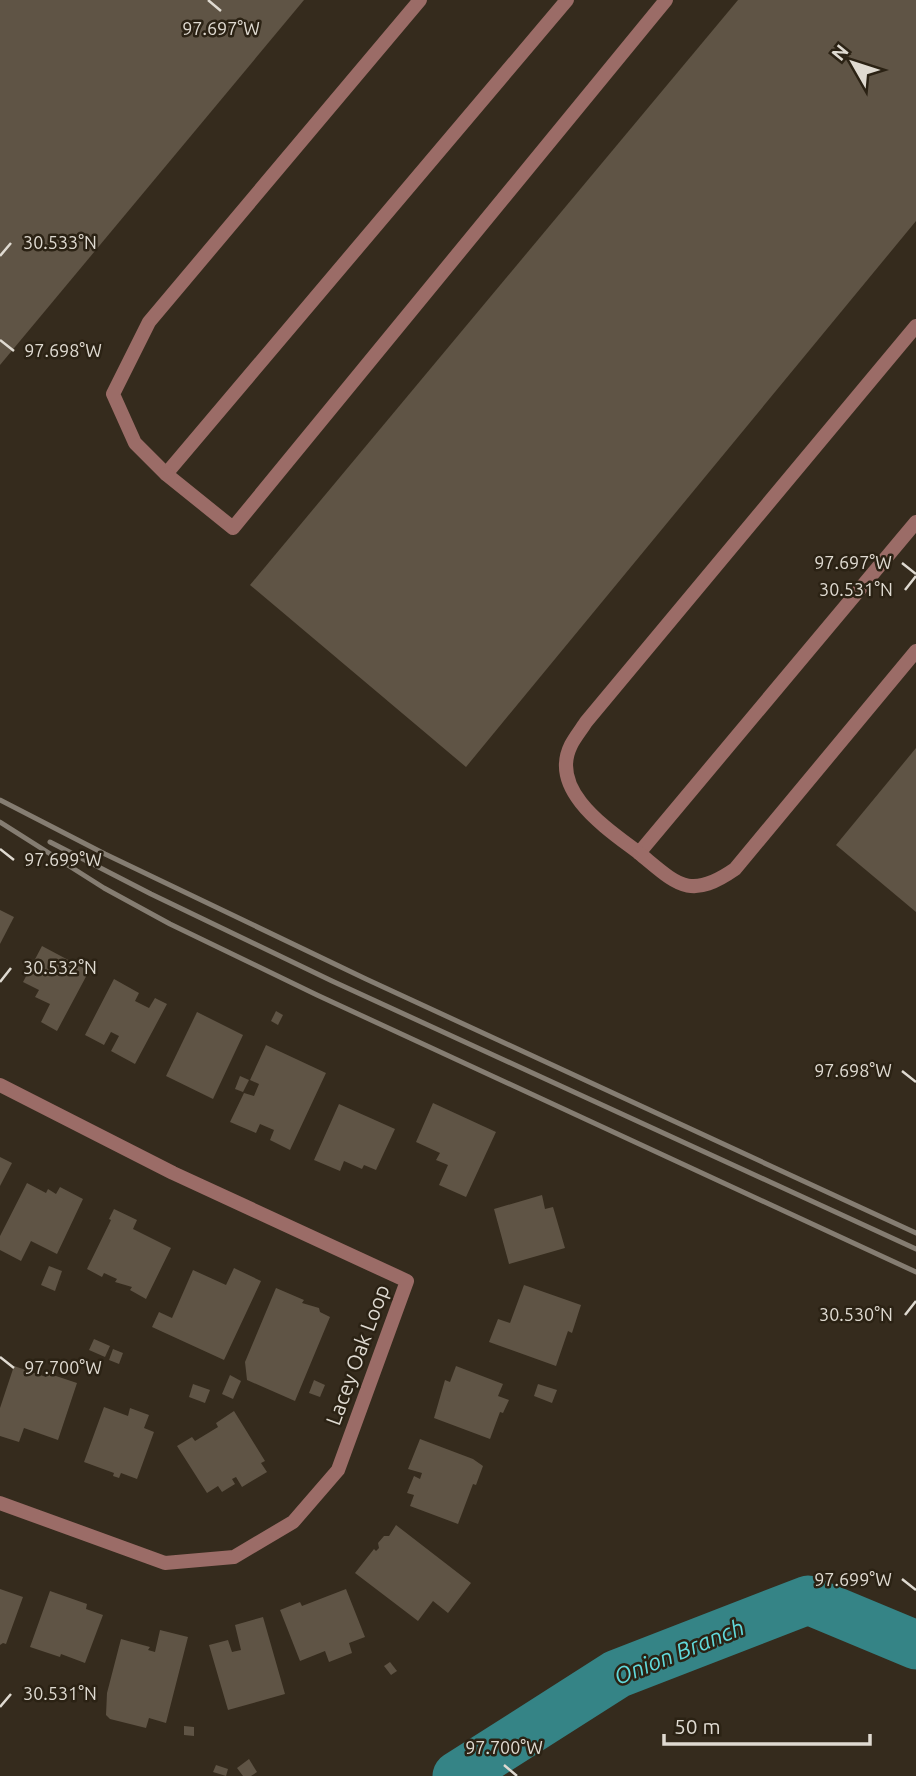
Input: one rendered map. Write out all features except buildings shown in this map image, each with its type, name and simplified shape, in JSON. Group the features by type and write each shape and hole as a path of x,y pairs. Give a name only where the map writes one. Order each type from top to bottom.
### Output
{"street":[{"path":"420,0 149,322 113,394 135,443 166,474 233,528 666,0"},
{"path":"166,474 567,0"},
{"path":"916,326 586,722 569,747 566,770 572,789 595,818 668,877 685,886 705,887 735,869 916,651"},
{"path":"639,853 916,522"},
{"name":"Lacey Oak Loop","path":"0,1085 173,1174 407,1281 338,1470 293,1522 234,1557 165,1563 0,1503"}],"waterway":[{"name":"Onion Branch","path":"457,1776 617,1674 808,1600 916,1645"}],"railway":[{"path":"0,800 105,854 366,979 916,1233"},
{"path":"0,822 104,888 170,924 317,995 916,1272"},
{"path":"50,842 332,981 916,1249"}]}
